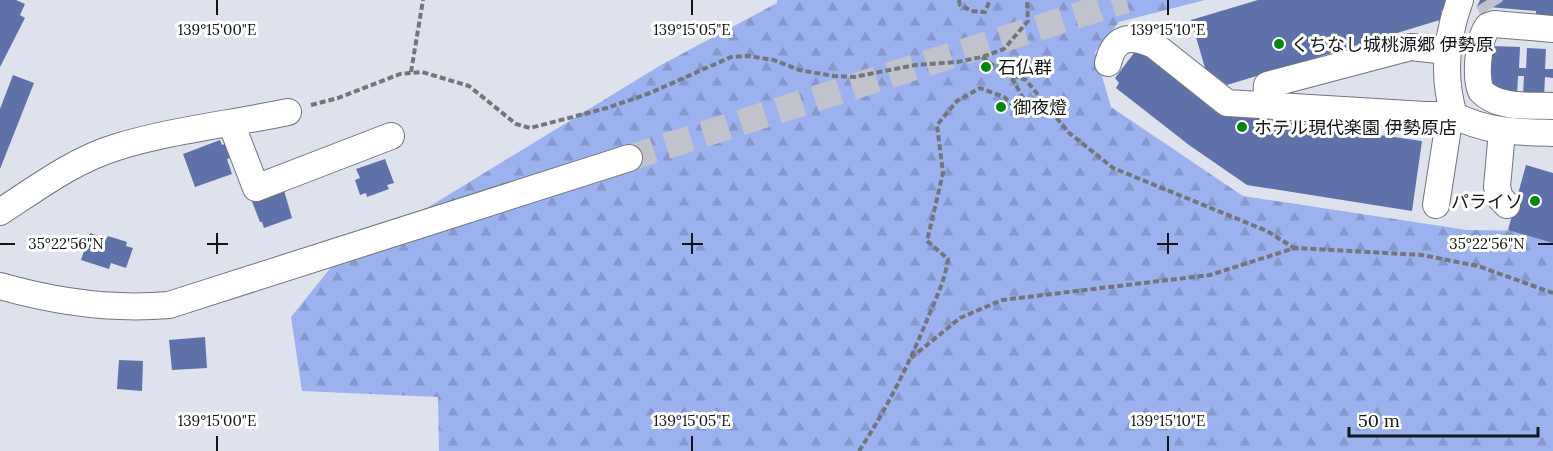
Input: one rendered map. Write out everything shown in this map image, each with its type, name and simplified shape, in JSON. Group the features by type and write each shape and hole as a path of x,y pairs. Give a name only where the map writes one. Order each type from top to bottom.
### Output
{"street":[{"path":"1436,205 1448,129 1454,115 1447,91 1447,51 1450,31 1460,0"},
{"path":"1553,29 1498,16 1484,32 1478,76 1481,91 1495,100 1504,103 1553,106"},
{"path":"1108,63 1115,46 1124,40 1142,40 1154,45 1227,103 1454,115 1469,123 1502,131 1553,133"},
{"path":"1266,105 1267,86 1411,47 1447,51"},
{"path":"0,212 67,168 115,147 183,131 288,112"},
{"path":"231,123 256,188 391,136"},
{"path":"1502,131 1497,187 1500,198 1507,205"},
{"path":"0,286 33,296 108,307 136,308 169,305 629,158"}],"path":[{"path":"411,72 423,0"},
{"path":"959,0 960,5 972,11 985,12 990,0"},
{"path":"288,112 338,98 384,78 422,72 469,86 516,124 530,128 607,108 731,57 748,56 774,60 799,70 854,77 915,64 957,62 982,57 1004,49 1028,21 1027,0"},
{"path":"859,451 878,422 911,358 945,276 948,259 927,240 943,173 937,125 957,101 980,88 1004,97 1024,115 1027,105 1013,80 982,57"},
{"path":"1004,73 1026,80 1068,132 1113,168 1267,231 1295,248"},
{"path":"911,358 960,318 1002,300 1210,275 1295,248 1422,255 1478,266 1553,293"}],"green space":[{"path":"777,0 1205,0 1119,22 1095,52 1111,107 1243,196 1467,230 1547,231 1553,234 1553,451 439,451 438,397 302,391 291,317 332,266 661,65 777,3"}],"building":[{"path":"0,0 16,0 25,4 20,15 25,18 0,67"},
{"name":"くちなし城桃源郷 伊勢原","path":"1258,0 1446,0 1448,9 1441,11 1443,19 1227,85 1205,68 1191,20"},
{"path":"1480,0 1553,0 1553,16 1536,15 1536,11 1477,6"},
{"path":"1491,46 1520,47 1519,68 1526,68 1527,48 1546,49 1545,69 1553,69 1553,78 1545,77 1544,97 1523,96 1524,76 1518,76 1517,96 1488,94"},
{"name":"ホテル現代楽園 伊勢原店","path":"1137,49 1216,112 1422,141 1412,211 1247,185 1189,145 1116,88 1119,83 1115,78"},
{"path":"13,75 34,83 0,169 0,109"},
{"path":"220,140 222,145 225,144 230,158 227,159 232,174 195,187 183,154"},
{"path":"385,159 394,183 387,185 389,189 367,197 366,193 360,195 355,180 360,178 356,169"},
{"name":"パライソ","path":"1526,165 1553,173 1553,243 1508,230"},
{"path":"283,187 292,218 264,228 251,199"},
{"path":"90,233 106,239 108,236 127,242 126,246 133,248 126,268 111,263 109,269 81,260"},
{"path":"205,337 207,368 172,370 169,340"},
{"path":"119,360 143,361 142,391 117,389"}],"tunnel":[{"path":"629,158 1126,0"},
{"path":"1487,0 1492,8"}],"place":[{"name":"くちなし城桃源郷 伊勢原","path":"1279,44"},
{"name":"石仏群","path":"986,67"},
{"name":"御夜燈","path":"1001,107"},
{"name":"ホテル現代楽園 伊勢原店","path":"1242,127"},
{"name":"パライソ","path":"1535,201"}]}
